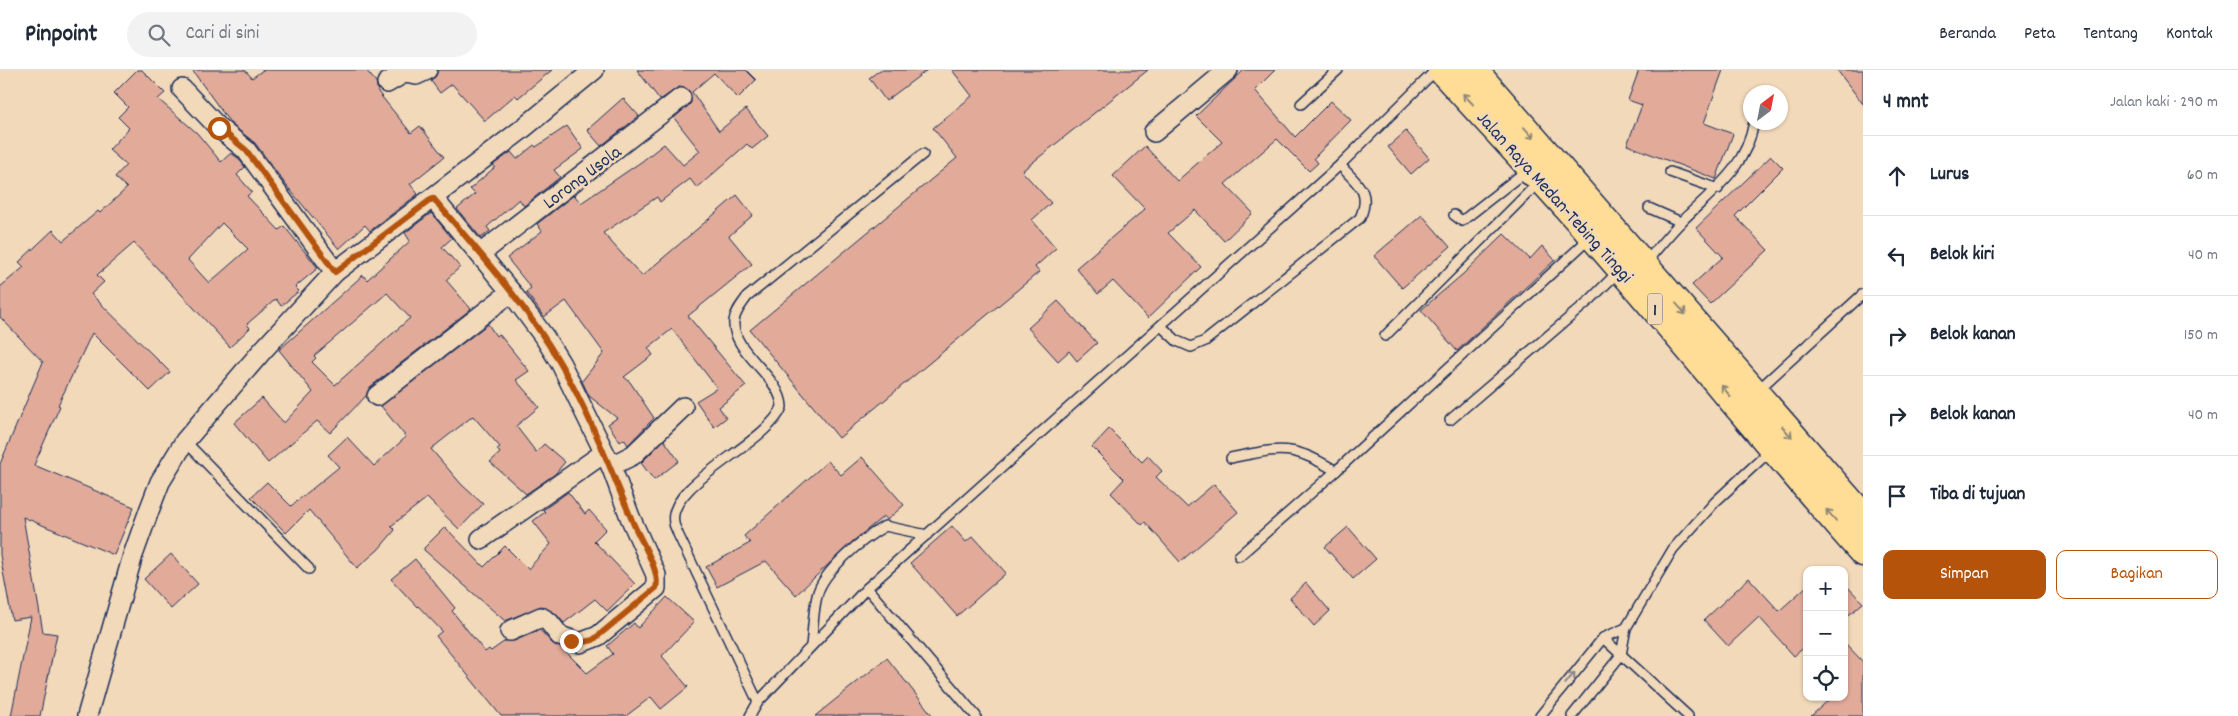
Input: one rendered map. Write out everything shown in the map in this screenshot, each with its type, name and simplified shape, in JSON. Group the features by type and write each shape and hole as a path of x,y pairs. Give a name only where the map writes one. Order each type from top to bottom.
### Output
{"highway":[{"name":"Jalan Raya Medan-Tebing Tinggi","path":"1442,70 1538,183 1593,236 1632,267 1754,394 1863,517"},
{"name":"Jalan Raya Medan-Tebing Tinggi","path":"1473,70 1632,267 1716,379 1772,449 1863,552"}],"street":[{"path":"387,83 404,73 416,76 426,70"},
{"path":"87,716 133,555 160,482 185,441 263,350 335,272 521,130 594,70"},
{"path":"1154,132 1228,70"},
{"path":"182,90 219,128 246,150 335,272"},
{"name":"Lorong Usola","path":"480,254 681,98"},
{"path":"433,198 510,292 562,364 608,460 630,517 656,575 656,588 598,636 587,641 580,643 560,636 549,622 541,617 510,631"},
{"path":"376,396 510,292"},
{"path":"481,538 608,460 633,455 683,407"}],"lane":[{"path":"1302,104 1338,70"},
{"path":"750,716 758,702 867,588 1340,165 1436,70"},
{"path":"1450,420 1591,299 1632,267 1718,189 1744,155 1752,130"},
{"path":"758,702 678,534 674,522 675,509 685,492 771,425 782,407 779,392 742,346 736,332 734,321 738,310 747,297 923,154"},
{"path":"1161,326 1177,341 1191,347 1206,341 1360,218 1366,204 1363,190 1340,165"},
{"path":"1670,172 1718,189"},
{"path":"1385,336 1538,183 1521,176 1462,221 1454,216"},
{"path":"1649,208 1681,222"},
{"path":"1239,556 1336,471 1593,236"},
{"path":"1754,394 1863,294"},
{"path":"185,441 309,569"},
{"path":"1572,716 1621,655 1626,628 1673,549 1716,502 1772,449"},
{"path":"1232,458 1276,450 1289,451 1304,454 1336,471"},
{"path":"811,646 817,595 823,579 834,566 874,532 885,526 927,535"},
{"path":"867,588 976,716"},
{"path":"1540,716 1602,638 1626,628"},
{"path":"1602,638 1688,716"}],"building":[{"path":"137,70 142,70 165,93 158,99 197,133 221,162 231,153 238,158 245,167 237,175 252,192 247,196 279,230 284,226 318,268 295,287 299,291 281,306 276,299 247,324 250,328 230,347 134,243 97,275 104,282 91,294 170,372 150,391 92,333 58,405 60,406 34,465 134,507 114,555 23,517 43,632 57,634 40,716 11,716 31,617 12,620 0,555 0,464 43,362 0,317 0,287 24,267 19,262 53,230 63,241 98,211 100,213 127,188 115,177 126,165 109,150 129,128 118,117 128,107 114,93","holes":["222,223 248,249 209,283 188,260"]},
{"path":"192,70 245,70 252,78 263,70 366,70 376,82 378,92 411,133 420,126 444,157 410,184 418,194 370,231 365,225 339,249 286,185 255,143 231,124"},
{"path":"438,70 552,70 518,98 515,95 485,121 452,84 440,93 431,81 436,76"},
{"path":"637,70 746,70 756,80 738,98 714,73 692,92 719,131 746,109 768,136 752,149 747,144 697,188 690,179 660,202 657,197 603,233 642,276 737,195 753,215 729,236 752,264 688,316 746,386 719,407 726,418 714,427 696,401 717,388 672,329 648,348 653,355 624,377 630,382 654,418 628,445 624,439 620,442 608,424 617,418 589,396 582,381 604,353 566,301 544,317 526,292 531,288 507,258 542,231 537,224 574,195 581,203 664,144 683,165 700,151 674,118 691,103 690,92 686,88 679,87 660,100"},
{"path":"880,70 927,70 886,101 869,78"},
{"path":"952,70 1148,70 1022,171 1051,203 1032,220 1056,248 1035,267 1039,272 839,438 750,330 957,158 933,128 972,96"},
{"path":"1244,70 1275,70 1255,90 1295,137 1331,101 1351,120 1314,158 1318,163 1309,171 1277,139 1225,184 1253,213 1224,241 1195,210 1168,233 1201,267 1148,318 1113,281 1098,294 1076,268 1145,209 1113,176 1145,146 1177,181 1222,142 1196,116"},
{"path":"1639,70 1723,70 1704,123 1733,134 1716,179 1627,145 1642,105 1628,100"},
{"path":"1837,70 1863,70 1863,104"},
{"path":"623,98 639,116 601,146 587,130"},
{"path":"567,126 583,149 554,170 560,177 524,206 519,199 487,227 490,231 481,238 457,209 475,194 470,189 495,167 493,165 511,152 517,159 534,145 536,147"},
{"path":"1406,131 1429,158 1411,174 1388,147"},
{"path":"1771,156 1783,168 1735,216 1768,250 1710,304 1692,285 1723,257 1696,228"},
{"path":"431,213 452,238 442,247 460,267 446,280 471,309 370,387 366,396 330,433 317,421 268,463 234,423 262,398 284,423 313,392 279,350 363,275 367,280 410,241 405,233","holes":["387,293 410,318 335,385 312,362 316,358 314,356"]},
{"path":"1422,215 1450,247 1402,288 1374,256"},
{"path":"1504,234 1530,259 1542,246 1555,260 1457,351 1421,310 1463,274"},
{"path":"1058,301 1097,343 1077,361 1069,351 1058,361 1028,328"},
{"path":"488,324 496,336 499,334 529,371 516,380 539,407 516,426 536,452 544,444 565,462 555,474 526,494 490,462 500,453 497,449 500,447 473,416 431,449 462,485 483,504 459,529 427,498 391,526 395,530 378,550 357,568 309,510 286,533 251,497 267,482 291,506 339,467 328,455 347,437 374,466 406,437 381,406"},
{"path":"1109,429 1142,462 1148,456 1162,471 1156,477 1187,507 1214,484 1238,512 1180,562 1145,522 1142,525 1111,493 1124,479 1092,447"},
{"path":"664,440 679,461 654,480 641,463"},
{"path":"862,457 904,505 887,520 884,516 852,542 796,595 766,561 717,587 706,567 750,543 744,536 828,461 841,475"},
{"path":"568,492 585,514 589,510 606,529 594,541 635,584 607,611 595,599 564,623 555,613 541,606 505,621 424,550 445,527 484,567 505,546 528,569 551,544 533,521 545,512 543,510"},
{"path":"952,526 966,542 973,536 1006,573 957,616 910,563"},
{"path":"1348,527 1376,559 1353,579 1325,547"},
{"path":"171,554 198,584 171,609 144,579"},
{"path":"415,559 455,608 452,611 485,652 489,649 491,651 505,641 514,641 540,630 552,643 562,648 587,673 613,654 607,646 634,623 638,628 667,597 694,622 662,656 688,687 661,709 651,697 626,716 501,716 436,636 442,631 391,579"},
{"path":"1749,578 1779,611 1803,590 1803,648 1794,656 1759,617 1728,646 1704,620"},
{"path":"1306,583 1330,611 1314,626 1290,598"},
{"path":"1848,587 1863,603 1848,616"},
{"path":"1848,646 1863,662 1863,716 1811,716 1828,701 1848,701"},
{"path":"887,658 933,716 815,716"}],"route":[{"path":"219,128 246,150 335,272 433,198 480,254 545,338 562,364 611,466 630,517 653,566 657,584 656,588 593,640 580,643 571,641"}]}
